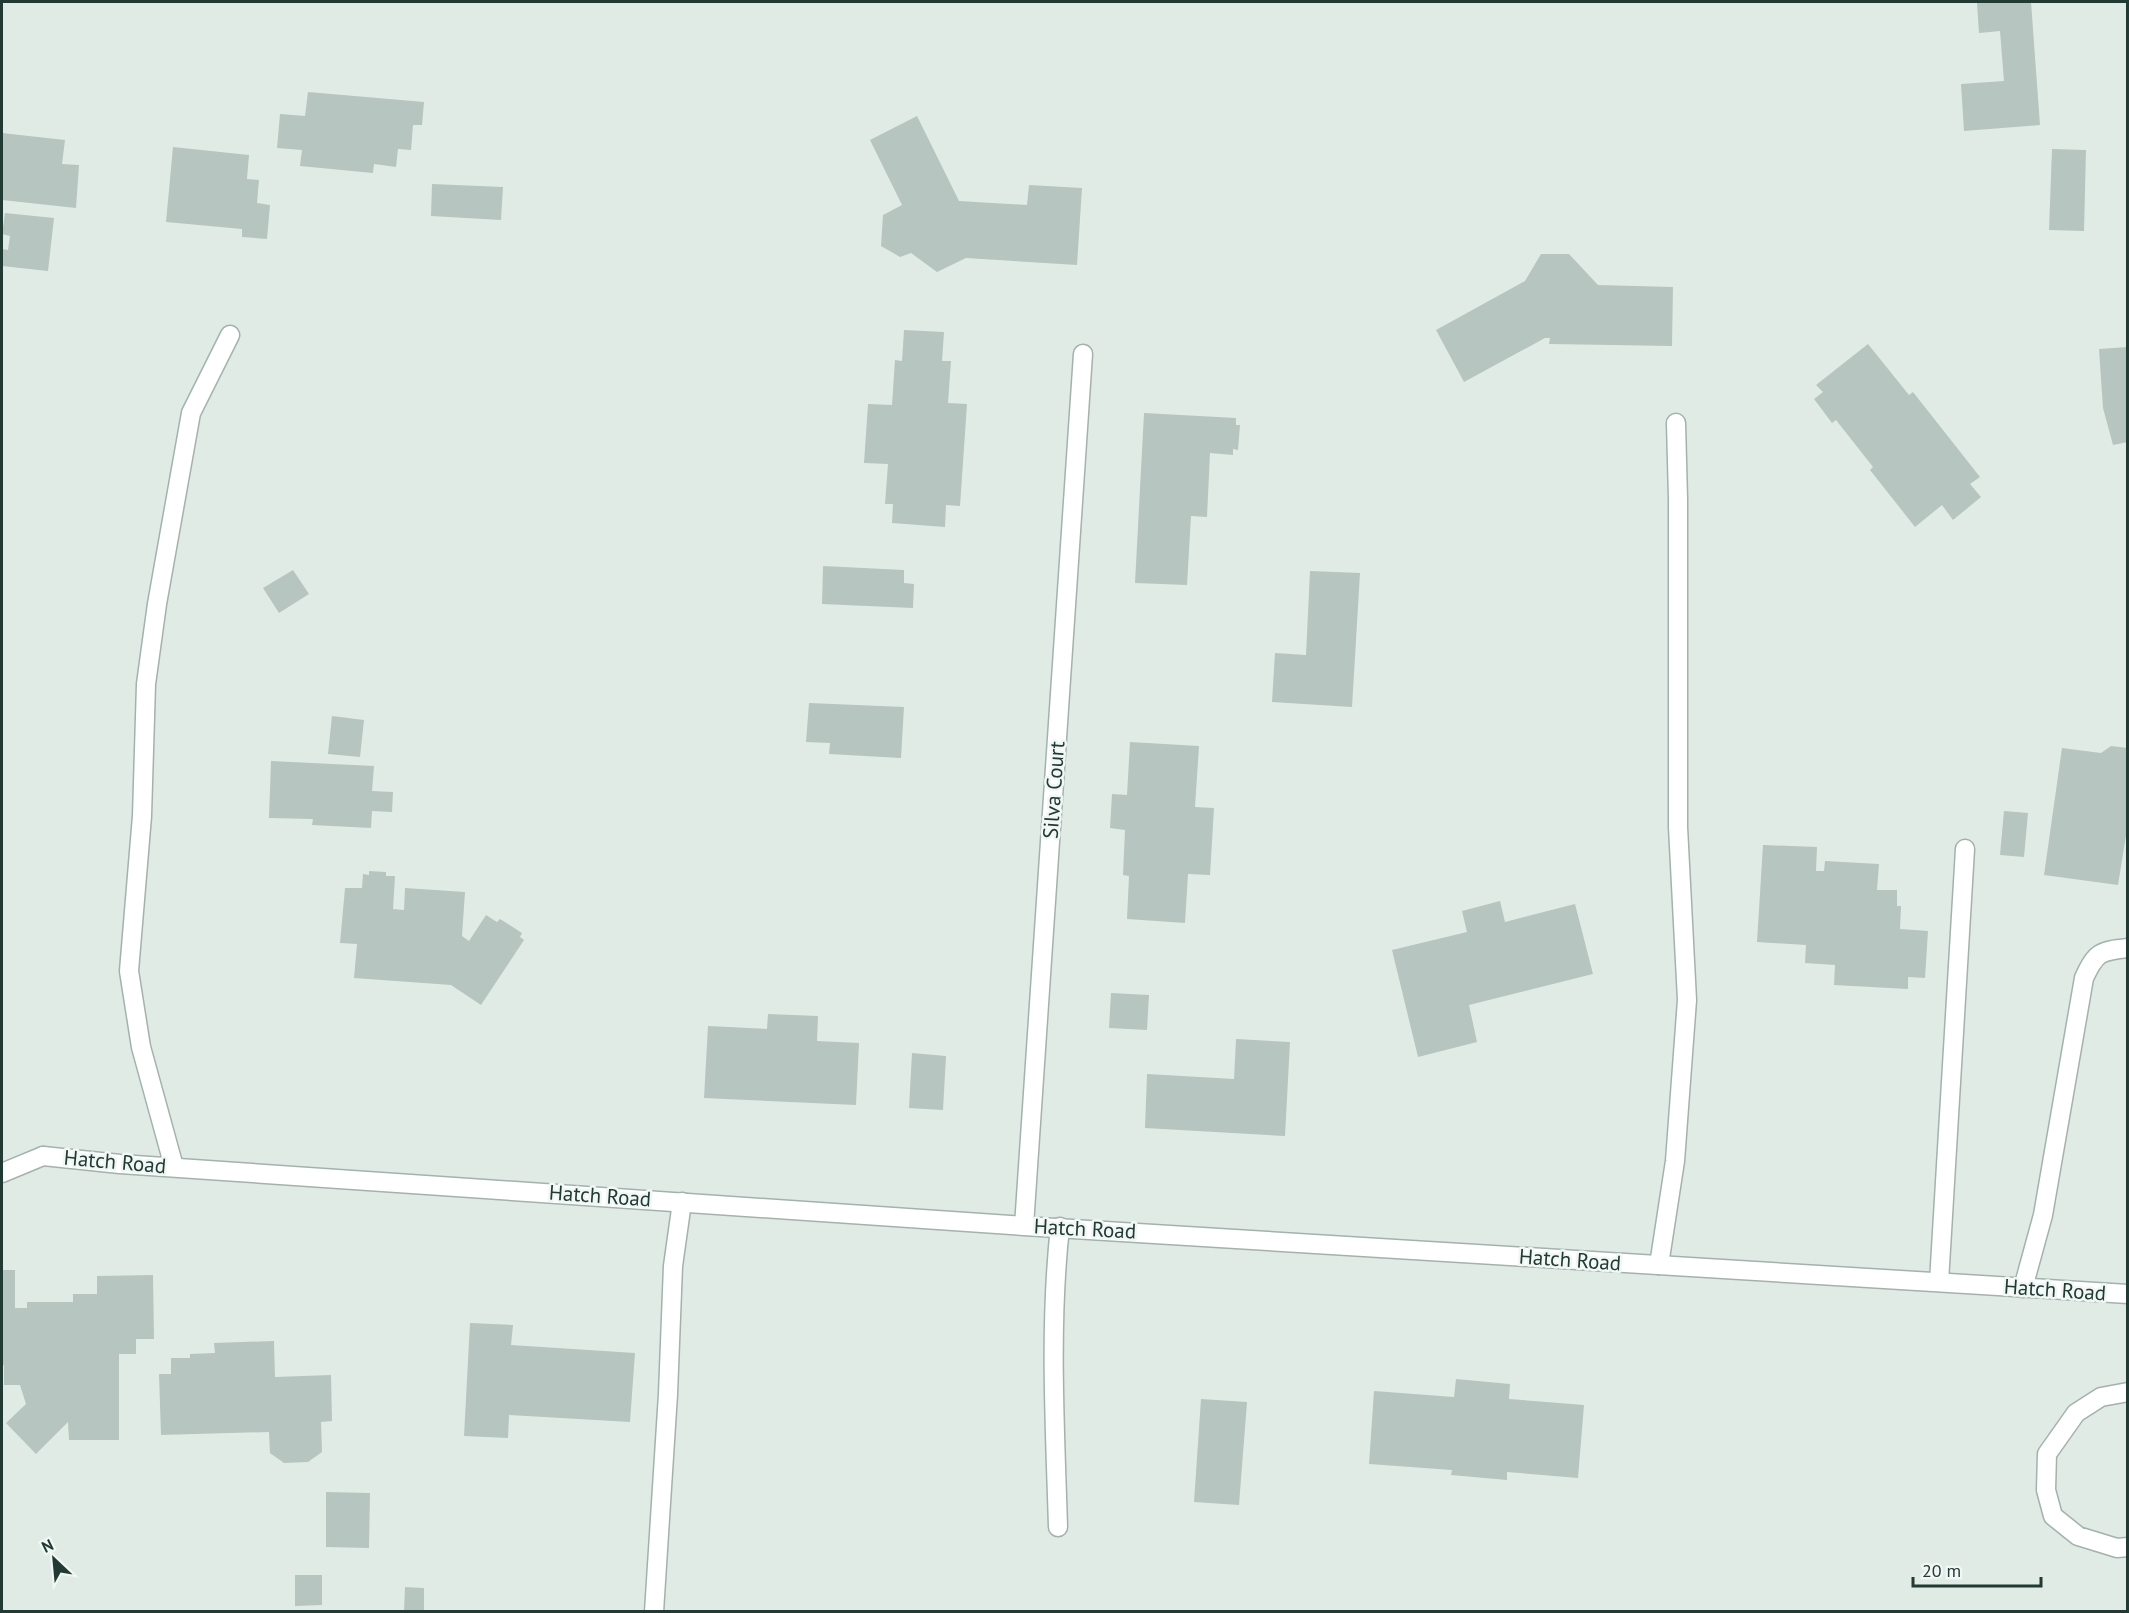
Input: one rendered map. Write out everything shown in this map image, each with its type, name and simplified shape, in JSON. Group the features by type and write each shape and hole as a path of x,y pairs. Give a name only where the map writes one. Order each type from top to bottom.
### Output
{"street":[{"path":"174,1167 141,1047 129,971 142,816 146,684 157,604 191,413 230,335"},
{"name":"Silva Court","path":"1024,1226 1083,354"},
{"path":"1659,1265 1675,1161 1687,1000 1678,827 1676,423"},
{"path":"1939,1282 1965,849"},
{"path":"2023,1288 2043,1215 2084,978 2092,959 2106,950 2127,948"},
{"name":"Hatch Road","path":"2,1173 43,1156 1024,1226 2127,1294"},
{"path":"654,1611 668,1394 673,1266 682,1202"},
{"path":"1058,1527 1053,1347 1056,1262 1060,1227"},
{"path":"2127,1392 2100,1397 2076,1413 2047,1454 2046,1490 2053,1516 2078,1536 2117,1548 2127,1547"}],"building":[{"path":"2031,2 2040,125 1964,131 1961,84 2004,81 2000,31 1979,33 1977,3"},
{"path":"308,92 424,102 422,125 413,125 411,150 398,149 396,167 374,164 373,173 300,166 302,150 277,148 280,114 305,116"},
{"path":"917,116 959,201 1027,205 1029,185 1082,188 1077,265 966,258 937,272 911,253 900,257 881,246 883,215 902,205 870,140"},
{"path":"2,133 65,140 62,164 79,165 76,208 2,200"},
{"path":"173,147 249,155 247,179 259,180 257,203 270,205 267,239 242,237 242,229 166,222"},
{"path":"2052,149 2086,150 2084,231 2049,230"},
{"path":"432,184 503,187 501,220 431,216"},
{"path":"5,213 54,218 48,271 2,266 2,249 8,250 10,236 2,234"},
{"path":"1541,254 1569,254 1598,285 1673,287 1672,346 1549,344 1550,338 1545,338 1464,382 1436,330 1525,281"},
{"path":"904,330 944,332 942,361 951,361 948,403 967,404 960,506 946,505 945,527 892,523 893,504 885,504 888,464 864,463 868,404 892,405 895,360 902,361"},
{"path":"1868,344 1909,395 1913,392 1980,477 1970,484 1981,497 1953,520 1942,505 1915,527 1870,470 1873,467 1836,420 1832,423 1814,399 1823,392 1816,385"},
{"path":"2128,347 2128,442 2113,445 2103,408 2099,349"},
{"path":"1144,413 1236,418 1236,425 1240,425 1238,450 1233,449 1233,455 1210,453 1207,517 1191,516 1187,585 1135,583"},
{"path":"823,566 904,570 904,583 914,584 913,608 822,604"},
{"path":"293,570 309,594 279,613 263,588"},
{"path":"1310,571 1360,573 1352,707 1272,702 1275,653 1306,655"},
{"path":"809,703 904,707 901,758 829,754 830,743 806,742"},
{"path":"332,716 364,720 360,757 328,754"},
{"path":"1130,742 1199,746 1195,807 1214,808 1210,875 1188,874 1185,923 1127,919 1129,876 1123,875 1125,830 1110,828 1112,794 1127,795"},
{"path":"2111,746 2128,748 2128,823 2118,885 2044,875 2062,748 2101,753"},
{"path":"271,761 374,766 372,791 393,792 392,812 372,811 371,828 312,825 313,819 269,818"},
{"path":"2004,811 2028,813 2024,857 2000,855"},
{"path":"1763,845 1817,847 1816,871 1824,871 1825,861 1879,864 1877,890 1897,890 1897,906 1901,906 1900,929 1928,931 1925,978 1908,977 1908,989 1834,985 1835,965 1805,963 1806,945 1757,942"},
{"path":"369,871 386,872 386,876 395,876 393,909 404,910 405,888 465,892 462,936 469,941 486,915 497,922 500,919 522,933 520,937 524,940 481,1005 451,985 354,978 357,944 340,943 345,888 362,888 363,874 369,875"},
{"path":"1500,901 1505,922 1575,904 1593,974 1469,1005 1477,1042 1418,1057 1392,950 1467,932 1462,911"},
{"path":"1111,993 1149,995 1147,1030 1109,1028"},
{"path":"768,1014 818,1016 817,1041 859,1043 856,1105 704,1098 708,1026 767,1029"},
{"path":"1236,1039 1290,1042 1285,1136 1145,1128 1147,1074 1234,1079"},
{"path":"912,1053 946,1056 943,1110 909,1108"},
{"path":"2,1270 15,1270 15,1308 27,1308 27,1302 73,1302 73,1294 97,1294 97,1276 153,1275 154,1339 136,1339 136,1354 119,1354 119,1440 69,1440 68,1422 36,1454 6,1423 26,1404 20,1385 4,1385"},
{"path":"470,1323 513,1325 511,1345 635,1353 630,1422 509,1415 508,1438 464,1436"},
{"path":"274,1341 275,1377 331,1375 332,1421 321,1422 322,1452 308,1462 284,1463 270,1453 269,1432 161,1435 159,1374 171,1374 171,1358 190,1358 190,1354 215,1353 214,1343"},
{"path":"1456,1379 1510,1384 1509,1399 1584,1405 1578,1478 1507,1472 1507,1480 1451,1475 1452,1470 1369,1464 1374,1391 1454,1397"},
{"path":"1201,1399 1247,1402 1239,1505 1194,1502"},
{"path":"326,1492 370,1493 369,1548 326,1547"},
{"path":"295,1575 322,1575 322,1605 295,1606"},
{"path":"405,1587 424,1588 424,1612 404,1612"}]}
